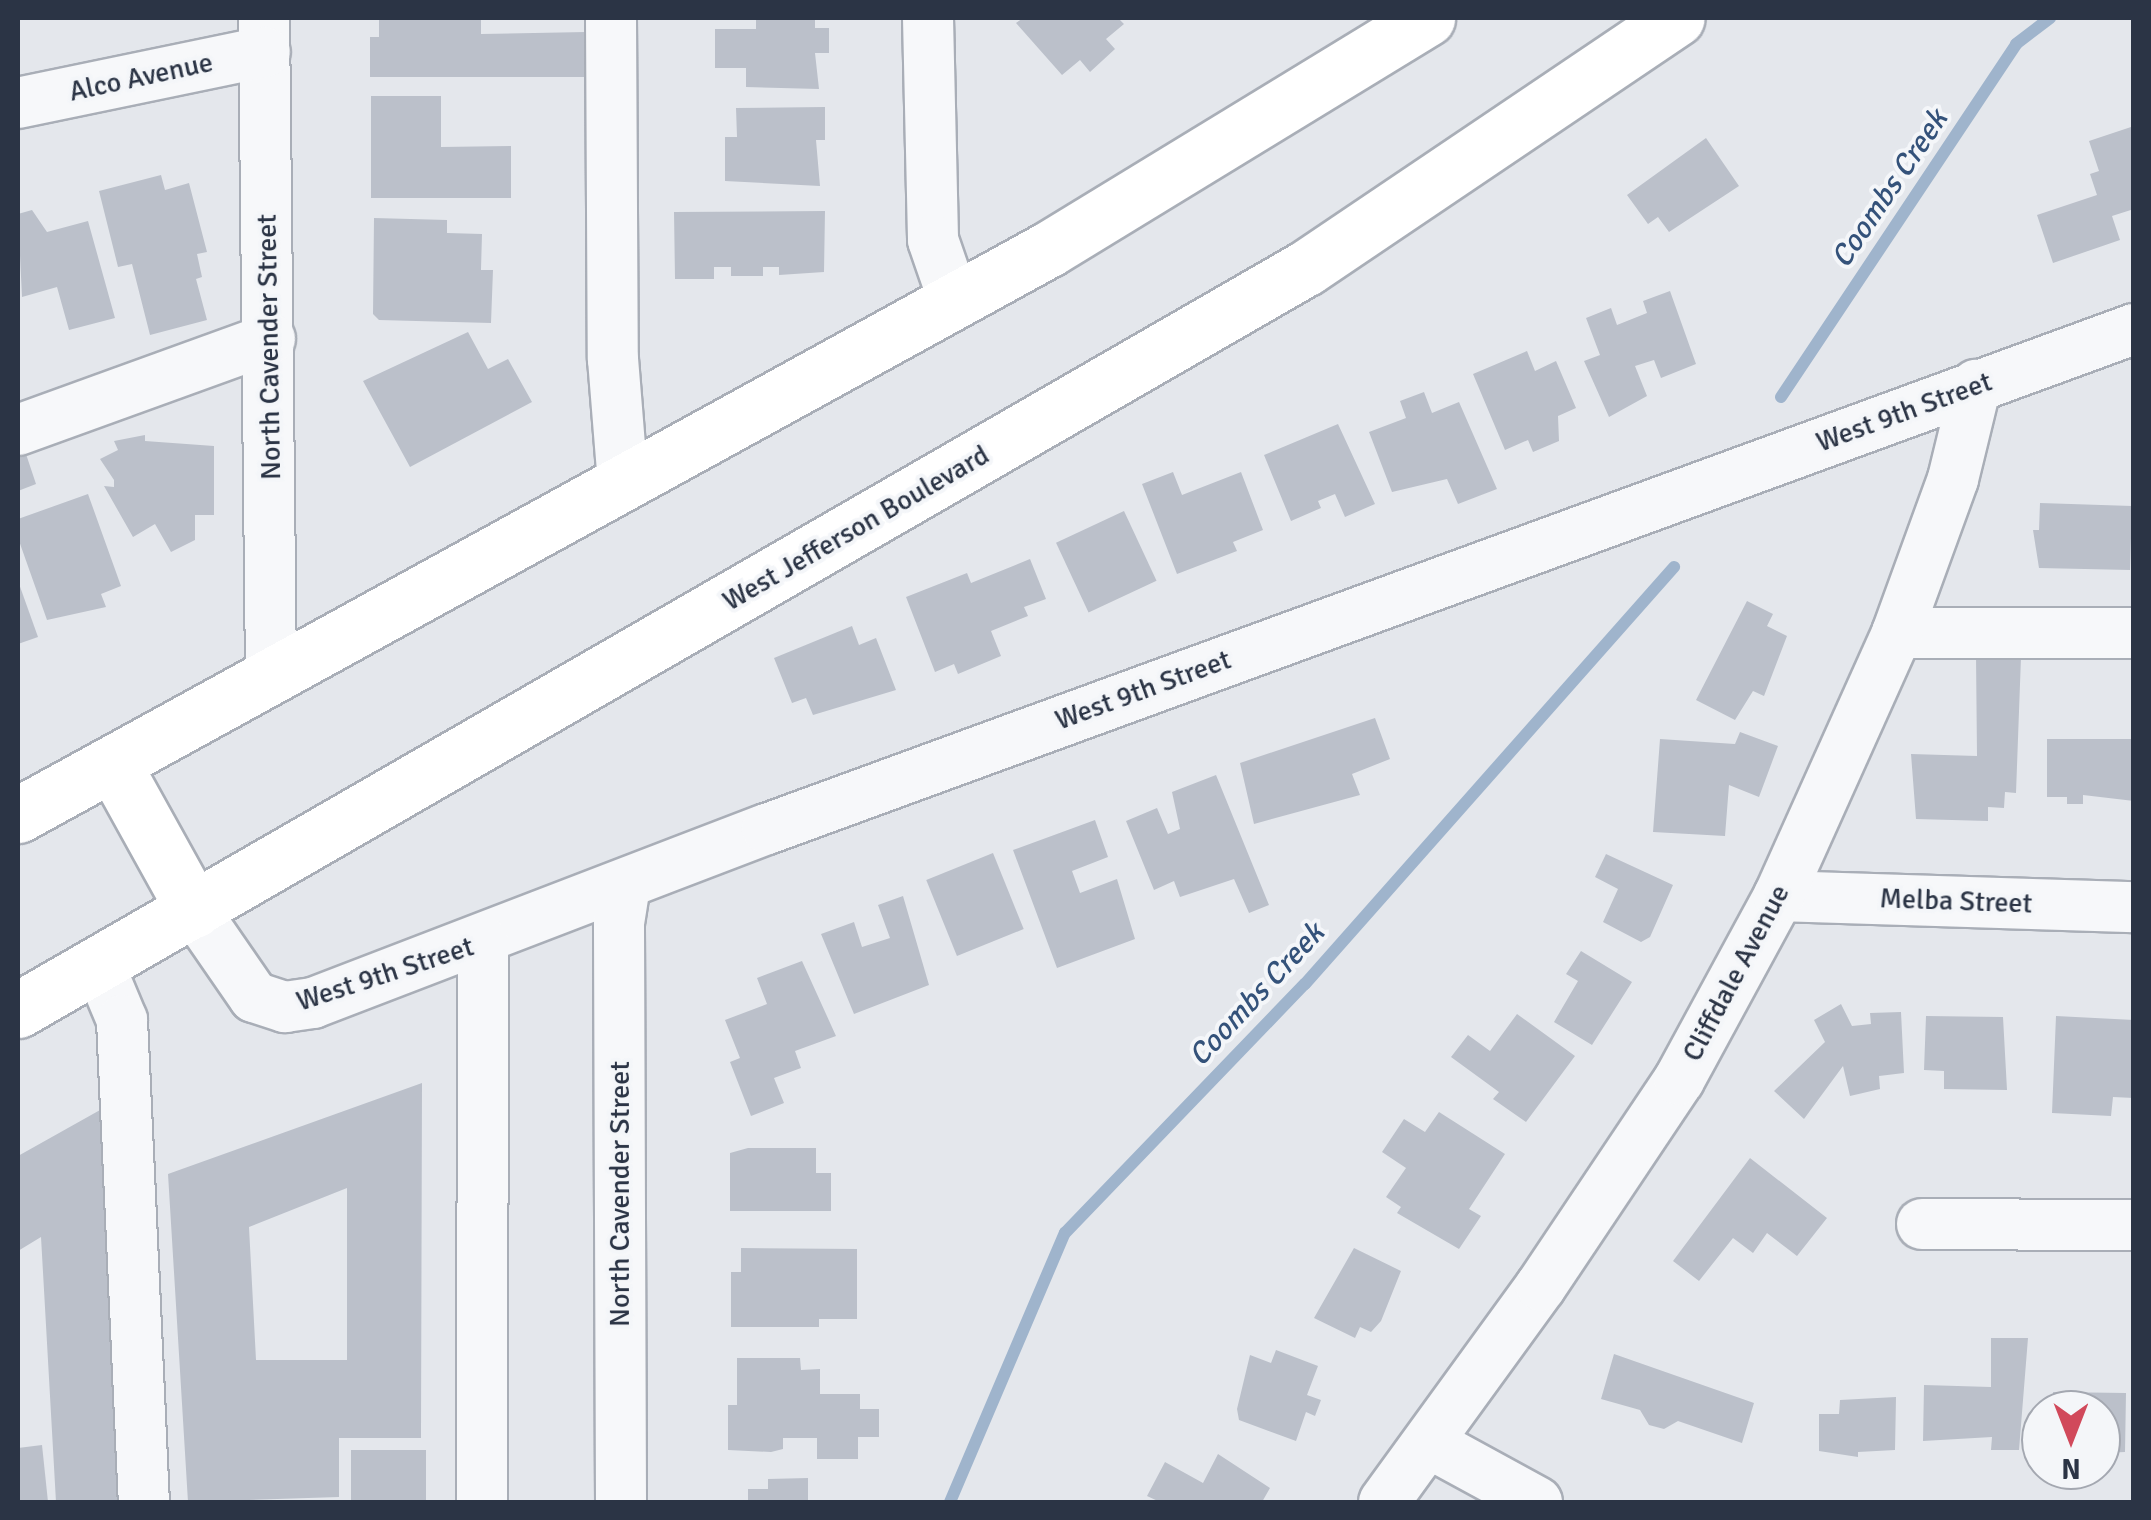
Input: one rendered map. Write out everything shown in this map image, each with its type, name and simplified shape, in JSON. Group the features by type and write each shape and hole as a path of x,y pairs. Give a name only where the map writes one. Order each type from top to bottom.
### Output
{"main road":[{"path":"18,815 954,301 1184,170 1427,18"},
{"name":"West Jefferson Boulevard","path":"18,1010 1306,268 1676,18"},
{"path":"114,764 194,910"}],"street":[{"path":"611,18 613,359 623,482"},
{"path":"928,18 933,240 954,301"},
{"name":"Alco Avenue","path":"18,103 264,35"},
{"name":"North Cavender Street","path":"264,35 271,677"},
{"name":"West 9th Street","path":"194,910 254,997 285,1007 483,941 2134,329"},
{"path":"18,430 270,339"},
{"name":"Cliffdale Avenue","path":"1384,1502 1679,1080 1779,896 1897,633 1952,479 1976,386"},
{"path":"1897,633 2134,633"},
{"name":"North Cavender Street","path":"620,1502 618,923 624,886"},
{"name":"Melba Street","path":"1779,896 2134,907"},
{"path":"482,1502 483,941"},
{"path":"98,965 122,1020 144,1502"},
{"path":"1922,1224 2134,1225"},
{"path":"1429,1442 1538,1502"}],"building":[{"path":"379,18 481,18 481,34 586,32 586,77 370,77 370,37 379,37"},
{"path":"756,18 815,18 815,28 829,28 829,53 815,53 819,89 746,87 746,68 715,68 715,29 756,29"},
{"path":"1023,18 1118,18 1124,24 1106,39 1115,49 1090,72 1080,60 1062,75 1016,23"},
{"path":"371,96 441,96 441,147 511,146 511,198 371,198"},
{"path":"825,107 825,140 816,140 820,186 725,181 725,137 737,137 736,108"},
{"path":"2134,126 2134,209 2112,216 2120,240 2053,263 2037,215 2097,195 2090,174 2099,171 2089,141"},
{"path":"1706,138 1739,186 1669,232 1658,217 1648,224 1627,195"},
{"path":"161,175 165,190 189,183 207,252 197,254 202,277 196,279 207,320 150,335 132,264 118,267 99,191"},
{"path":"32,210 47,232 88,221 115,318 69,330 57,287 22,297 18,214"},
{"path":"825,211 824,272 779,275 779,267 763,267 763,276 731,276 731,267 714,267 714,279 675,279 674,212"},
{"path":"374,218 447,220 447,233 482,234 481,270 493,270 491,323 379,320 373,314"},
{"path":"1670,291 1696,364 1661,378 1654,360 1635,366 1647,396 1609,417 1584,361 1600,355 1586,318 1611,308 1617,325 1647,313 1643,301"},
{"path":"468,332 488,369 508,359 532,402 410,467 363,381"},
{"path":"1527,351 1535,371 1556,361 1576,408 1558,416 1559,441 1533,452 1528,440 1505,450 1473,374"},
{"path":"1424,392 1432,413 1459,402 1497,489 1458,504 1447,479 1392,492 1369,432 1406,418 1400,401"},
{"path":"1338,424 1375,504 1345,517 1335,494 1318,501 1321,508 1291,521 1264,455"},
{"path":"145,435 145,441 214,446 214,515 195,515 195,540 171,552 155,524 133,537 104,486 114,487 114,480 100,459 118,450 114,441"},
{"path":"23,445 36,484 18,491 18,447"},
{"path":"1173,472 1182,495 1241,472 1263,530 1233,542 1237,551 1177,574 1142,484"},
{"path":"88,494 121,586 101,594 106,607 47,620 18,538 18,519"},
{"path":"2040,503 2132,506 2130,570 2039,568 2033,530 2039,530"},
{"path":"1124,511 1157,581 1089,612 1056,543"},
{"path":"1030,559 1046,599 1024,607 1028,616 991,631 1001,656 958,674 954,664 935,672 906,597 967,573 971,583"},
{"path":"18,581 38,637 18,644"},
{"path":"1747,601 1773,614 1767,626 1787,636 1764,696 1753,691 1735,720 1696,700"},
{"path":"852,626 859,645 876,638 896,690 813,715 806,698 792,703 774,658"},
{"path":"1976,656 2021,657 2016,793 2005,792 2004,808 1988,807 1988,821 1916,819 1911,754 1977,756"},
{"path":"1375,718 1390,759 1352,774 1360,795 1254,824 1240,763"},
{"path":"1740,732 1778,746 1759,797 1729,785 1725,836 1653,832 1660,739 1735,744"},
{"path":"2047,739 2134,739 2134,801 2083,795 2083,804 2067,804 2067,797 2047,797"},
{"path":"1216,775 1269,905 1249,913 1234,879 1180,897 1174,881 1154,890 1126,821 1157,808 1168,834 1180,829 1172,792"},
{"path":"1095,820 1108,857 1072,871 1080,893 1117,879 1135,939 1057,968 1013,850"},
{"path":"993,853 1024,929 957,956 926,880"},
{"path":"1606,854 1673,885 1650,937 1641,942 1603,922 1618,889 1595,877"},
{"path":"903,896 929,985 854,1014 821,934 854,922 862,947 890,938 878,905"},
{"path":"1581,951 1632,982 1592,1045 1554,1022 1578,981 1566,974"},
{"path":"802,961 836,1036 795,1051 801,1068 774,1078 784,1103 751,1116 730,1062 740,1058 725,1020 767,1004 757,978"},
{"path":"1841,1004 1852,1026 1871,1024 1870,1013 1901,1012 1904,1073 1879,1076 1880,1089 1850,1096 1843,1066 1804,1119 1774,1091 1825,1042 1814,1020"},
{"path":"1517,1014 1575,1056 1526,1122 1493,1099 1499,1092 1451,1057 1468,1035 1490,1051"},
{"path":"1926,1016 2003,1017 2007,1090 1944,1089 1944,1071 1924,1070"},
{"path":"2056,1016 2134,1020 2134,1098 2113,1097 2111,1116 2052,1113"},
{"path":"422,1083 421,1438 339,1438 339,1497 188,1502 168,1174","holes":["347,1188 347,1360 256,1360 249,1227"]},
{"path":"109,1105 131,1502 56,1502 41,1237 18,1251 18,1156"},
{"path":"1439,1112 1505,1154 1469,1209 1481,1216 1459,1249 1397,1213 1401,1207 1386,1197 1406,1168 1382,1152 1404,1119 1425,1132"},
{"path":"748,1148 816,1148 816,1173 831,1173 831,1211 730,1211 730,1153"},
{"path":"1750,1158 1827,1218 1797,1256 1767,1233 1753,1253 1733,1238 1699,1281 1673,1261"},
{"path":"741,1248 857,1249 857,1319 819,1319 819,1327 731,1327 731,1272 741,1272"},
{"path":"1354,1248 1401,1271 1381,1321 1371,1332 1360,1327 1355,1338 1314,1318"},
{"path":"1991,1338 2028,1338 2019,1450 1991,1450 1992,1437 1923,1441 1924,1385 1991,1387"},
{"path":"1276,1350 1318,1366 1307,1395 1321,1400 1315,1416 1306,1412 1296,1441 1239,1420 1237,1409 1250,1355 1271,1363"},
{"path":"1614,1354 1754,1403 1742,1443 1678,1421 1664,1429 1649,1425 1640,1410 1601,1399"},
{"path":"737,1358 800,1358 801,1370 820,1369 820,1394 860,1394 860,1409 879,1409 879,1437 858,1437 858,1459 817,1459 817,1438 783,1438 783,1449 771,1452 728,1450 728,1405 737,1405"},
{"path":"2121,1393 2126,1393 2125,1452 2121,1452"},
{"path":"1896,1397 1895,1450 1858,1452 1858,1457 1819,1451 1819,1414 1839,1414 1840,1400"},
{"path":"42,1445 48,1502 18,1502 18,1448"},
{"path":"351,1450 426,1450 426,1502 351,1502"},
{"path":"1218,1454 1270,1488 1262,1502 1160,1502 1147,1496 1165,1462 1203,1483"},
{"path":"808,1478 808,1502 748,1502 748,1489 768,1489 768,1479"}],"waterway":[{"name":"Coombs Creek","path":"1781,397 2016,44 2050,18"},
{"name":"Coombs Creek","path":"950,1502 1065,1233 1305,984 1674,567"}]}
